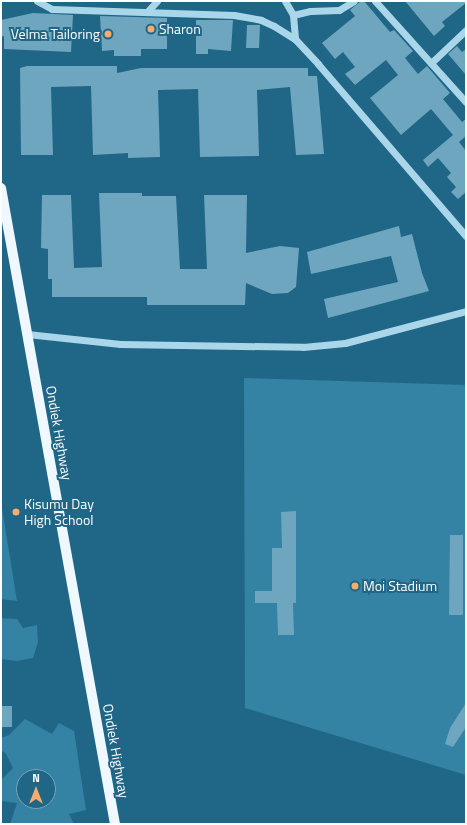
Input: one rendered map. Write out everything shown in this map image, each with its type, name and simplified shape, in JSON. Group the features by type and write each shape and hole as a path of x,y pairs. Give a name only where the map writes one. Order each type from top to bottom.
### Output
{"main road":[{"name":"Ondiek Highway","path":"1,188 115,824"}],"street":[{"path":"37,1 52,10 234,15 261,20 295,39 466,236"},
{"path":"147,12 157,1"},
{"path":"285,1 293,15 295,39"},
{"path":"293,15 310,11 339,10 354,1"},
{"path":"376,1 466,102"},
{"path":"431,63 466,30"},
{"path":"27,334 120,344 303,346 344,343 466,311"}],"shaded area":[{"name":"Moi Stadium","path":"244,378 466,385 466,775 245,708"},
{"path":"1,502 17,601 1,599"},
{"path":"1,618 17,619 23,628 37,625 38,642 33,658 17,661 1,659"},
{"path":"25,719 52,734 59,723 74,731 86,810 69,814 74,824 10,824 16,806 16,809 56,809 56,769 16,769 16,803 1,801 1,780 13,768 6,754 1,750 1,738 9,735"}],"building":[{"path":"361,1 364,1 390,32 394,30 413,51 405,58 418,74 427,66 450,93 443,99 462,122 466,119 466,136 459,142 466,151 466,192 458,199 451,192 456,187 447,177 451,173 438,158 428,167 423,160 453,135 431,109 401,135 370,98 398,75 386,60 355,85 345,74 355,67 343,52 335,59 322,43 355,16 350,10"},
{"path":"405,1 466,1 466,3 442,22 445,26 434,36"},
{"path":"33,13 73,15 71,52 4,49 4,36 1,37 1,20"},
{"path":"100,16 167,18 167,49 141,49 141,56 114,56 114,50 102,51"},
{"path":"196,20 233,20 231,51 208,49 208,54 196,54"},
{"path":"247,25 260,25 259,48 246,48"},
{"path":"457,46 462,52 466,49 466,75 448,54"},
{"path":"27,66 117,66 117,73 141,68 308,68 308,76 317,76 324,154 296,155 290,87 257,90 259,156 200,157 198,89 158,90 160,157 128,158 128,153 93,155 91,86 51,87 53,155 21,155 20,68"},
{"path":"99,193 142,193 142,196 176,196 180,269 207,269 204,195 247,195 246,253 280,246 299,248 296,287 288,293 272,294 246,283 245,305 147,305 147,297 52,297 52,279 48,279 48,249 41,248 42,195 71,195 74,268 102,267"},
{"path":"399,226 401,237 412,234 422,273 429,291 328,318 324,299 398,282 391,256 311,274 307,252"},
{"path":"296,511 296,603 293,603 294,635 278,635 277,603 255,603 255,591 272,591 272,548 282,548 281,512"},
{"path":"450,535 463,535 463,615 449,615"},
{"path":"466,703 466,727 453,747 445,744 450,728"},
{"path":"1,706 12,706 12,727 1,727"}],"place":[{"name":"Sharon","path":"151,29"},
{"name":"Velma Tailoring","path":"108,34"},
{"name":"Kisumu Day High School","path":"16,512"},
{"name":"Moi Stadium","path":"355,586"}]}
